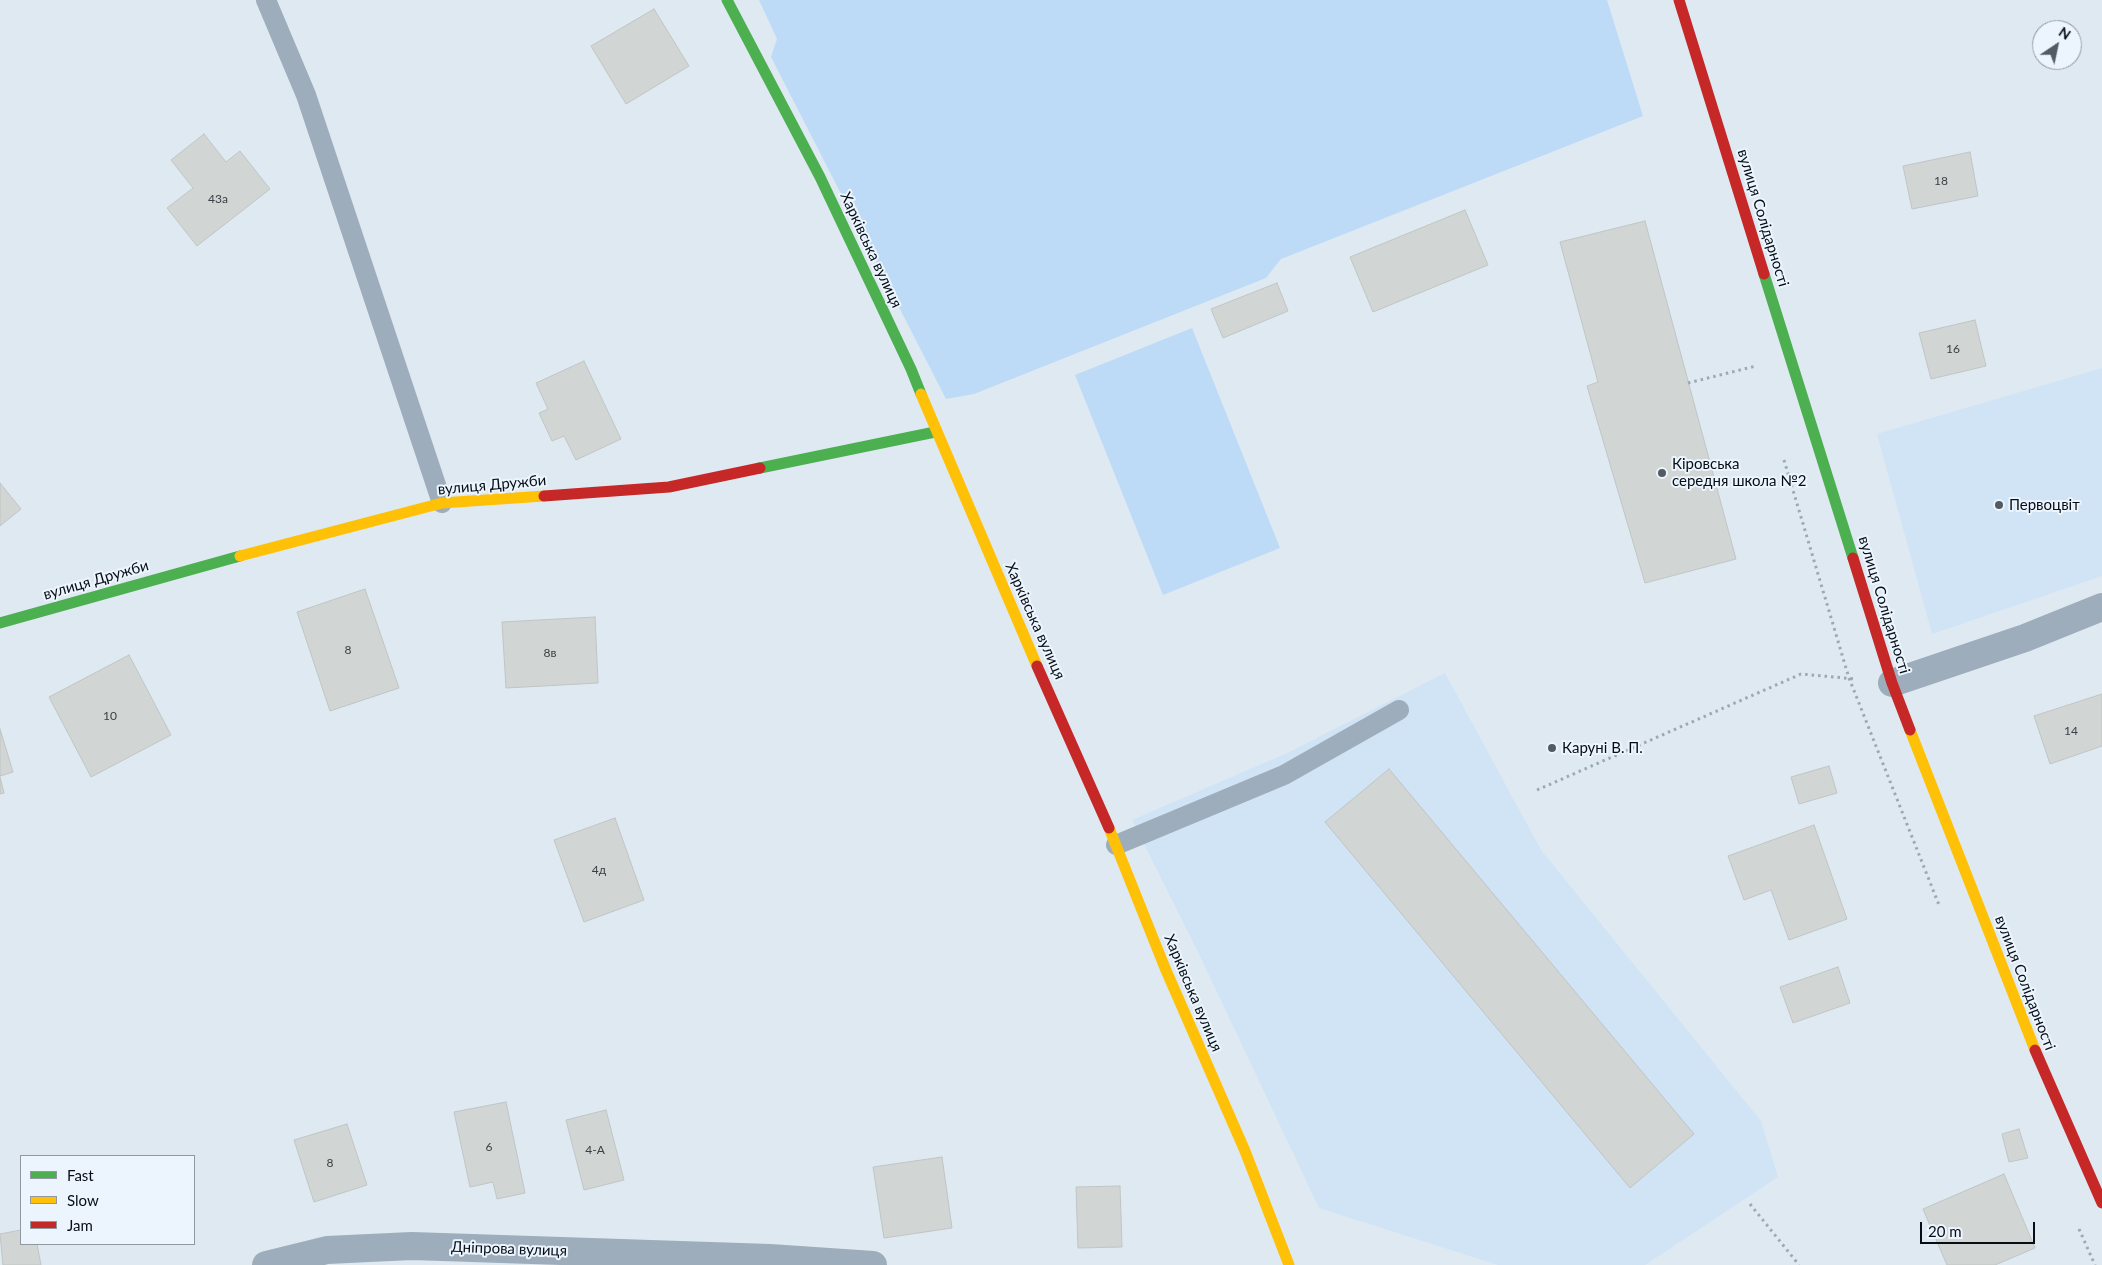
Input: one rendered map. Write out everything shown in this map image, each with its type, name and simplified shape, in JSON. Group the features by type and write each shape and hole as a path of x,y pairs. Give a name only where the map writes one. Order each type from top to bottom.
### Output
{"street":[{"name":"Харківська вулиця","path":"727,0 820,177 911,369 935,432 1116,845 1165,968 1245,1151 1289,1265"},
{"name":"вулиця Солідарності","path":"1679,0 1892,683 2030,1039 2102,1203"},
{"name":"вулиця Дружби","path":"0,622 442,503 669,487 935,432"},
{"path":"1892,683 2025,638 2102,607"},
{"name":"Дніпрова вулиця","path":"266,1265 327,1250 412,1246 770,1258 873,1265"}],"lane":[{"path":"266,0 306,95 442,503"},
{"path":"1116,845 1284,775 1399,710"}],"path":[{"path":"1688,383 1756,366 1759,376"},
{"path":"1781,451 1848,678"},
{"path":"1537,790 1801,674 1892,683"},
{"path":"1750,1204 1799,1265"}],"shaded area":[{"path":"759,0 1607,0 1643,116 1281,259 1266,278 974,394 946,399 771,57 777,39"},
{"path":"1192,328 1280,548 1163,595 1075,375"},
{"name":"Первоцвіт","path":"2102,368 2102,576 1932,634 1877,434"},
{"path":"1445,673 1541,850 1761,1121 1778,1177 1645,1265 1498,1265 1319,1208 1199,954 1132,820 1287,753"}],"building":[{"path":"654,9 689,66 626,104 591,46"},
{"path":"204,134 226,162 240,151 270,189 197,246 167,208 193,188 171,160"},
{"path":"1970,152 1978,196 1912,209 1903,166"},
{"path":"1465,210 1488,265 1373,312 1350,257"},
{"name":"Кіровська середня школа №2","path":"1645,221 1736,559 1645,583 1587,386 1598,382 1560,242"},
{"path":"1277,283 1288,311 1223,338 1211,309"},
{"path":"1975,320 1986,366 1931,379 1919,333"},
{"path":"584,361 621,439 576,460 564,436 552,441 539,413 548,409 536,383"},
{"path":"0,483 21,509 0,526"},
{"path":"365,589 399,688 330,711 297,612"},
{"path":"595,617 598,683 506,688 502,622"},
{"path":"129,655 171,735 91,777 49,697"},
{"path":"2102,694 2102,746 2050,764 2034,716"},
{"path":"0,729 13,772 0,776"},
{"path":"1829,766 1837,793 1799,804 1791,777"},
{"path":"1389,769 1694,1134 1630,1188 1325,822"},
{"path":"0,777 4,793 0,794"},
{"path":"615,818 644,900 584,922 554,840"},
{"path":"1814,825 1847,919 1789,940 1771,890 1744,900 1728,856"},
{"path":"1838,967 1850,1003 1793,1023 1780,987"},
{"path":"506,1102 525,1193 497,1199 493,1182 470,1187 454,1112"},
{"path":"606,1110 624,1180 584,1190 566,1120"},
{"path":"347,1124 367,1185 314,1202 294,1140"},
{"path":"2019,1129 2028,1158 2009,1162 2002,1134"},
{"path":"942,1157 952,1228 884,1238 873,1167"},
{"path":"2004,1174 2035,1248 1995,1265 1947,1265 1923,1209"},
{"path":"1120,1186 1122,1247 1078,1248 1076,1187"},
{"path":"20,1230 20,1245 37,1245 41,1265 3,1265 0,1234"}],"traffic: fast":[{"path":"727,0 820,177 921,394"},
{"path":"1764,274 1853,558"},
{"path":"760,468 935,432"},
{"path":"0,623 240,556"}],"traffic: slow":[{"path":"921,394 1037,666"},
{"path":"240,556 442,503 544,496"},
{"path":"1910,730 2035,1050"},
{"path":"1109,828 1165,968 1245,1151 1289,1265"}],"traffic: jam":[{"path":"1679,0 1764,274"},
{"path":"544,496 669,487 760,468"},
{"path":"1853,558 1892,683 1910,730"},
{"path":"1037,666 1109,828"},
{"path":"2035,1050 2102,1203"}],"place":[{"name":"Кіровська середня школа №2","path":"1662,473"},
{"name":"Первоцвіт","path":"1999,505"},
{"name":"Каруні В. П.","path":"1552,748"}]}
